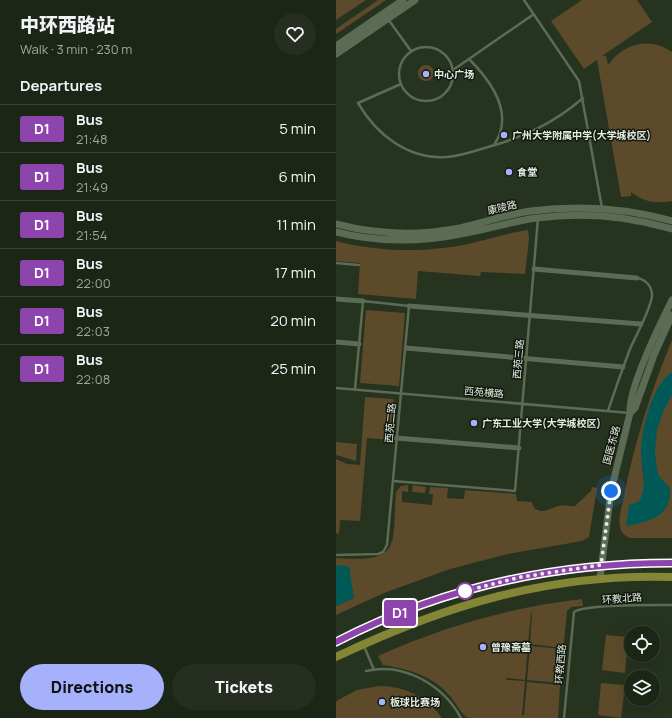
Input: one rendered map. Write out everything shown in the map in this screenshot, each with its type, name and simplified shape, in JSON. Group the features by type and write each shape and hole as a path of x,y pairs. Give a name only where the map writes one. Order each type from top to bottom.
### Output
{"main road":[{"path":"336,642 402,612 456,593 521,577 601,565 672,563"},
{"path":"336,657 420,620 504,594 533,587 600,578 672,577"}],"street":[{"path":"336,54 386,16 403,0"},
{"path":"336,46 415,0"},
{"name":"康陵路","path":"336,224 382,232 422,233 453,229 500,217 538,210 573,208 602,209 635,213 672,222"},
{"name":"康陵路","path":"336,232 370,238 426,239 468,233 538,218 584,215 615,217 672,229"},
{"path":"534,269 637,278"},
{"path":"336,299 363,302"},
{"name":"国医东路","path":"600,578 613,480 630,413 630,405 639,377 672,300"},
{"path":"410,306 641,324"},
{"name":"国医东路","path":"630,413 635,408 654,355 672,315"},
{"path":"336,342 359,344"},
{"path":"406,348 623,367"},
{"path":"396,438 519,448"}],"lane":[{"path":"524,0 578,79 583,98 602,209"},
{"path":"452,70 534,14"},
{"path":"386,16 411,52"},
{"path":"423,47 436,49 446,56 452,70 452,79 448,89 442,95 432,100 421,100 412,97 401,84 399,76 400,66 405,56 411,52 423,47"},
{"path":"469,59 486,77 500,103 502,127 494,146"},
{"path":"401,84 358,102 371,122 390,140 410,151 436,157 456,156 522,137 563,115 583,98"},
{"name":"西苑三路","path":"393,481 515,491 538,218"},
{"path":"336,263 359,265"},
{"path":"608,411 623,367 650,303 652,294 647,283 637,278"},
{"path":"355,389 363,302 410,306"},
{"name":"西苑二路","path":"336,555 378,554 383,552 387,542 410,306"},
{"name":"西苑横路","path":"336,388 630,413"},
{"name":"环教北路","path":"574,612 579,610 613,606 672,605"},
{"name":"环教西路","path":"564,718 572,616 574,612"},
{"path":"363,644 374,670"},
{"path":"366,672 374,670 402,672 423,680 446,697 461,718"}],"shaded area":[{"path":"336,0 366,0 336,20"},
{"path":"378,0 386,0 336,34 336,29"},
{"path":"582,0 637,0 652,22 602,56 606,56 608,65 621,52 629,47 637,45 654,44 672,52 672,201 661,202 645,200 631,192 631,196 621,197 597,60 584,69 551,21"},
{"path":"423,65 429,65 434,70 432,79 429,81 423,81 418,76 418,70"},
{"path":"528,230 529,239 525,274 481,272 480,276 418,271 416,299 358,294 360,263 336,261 336,241 352,245 385,249 418,250 452,247"},
{"path":"366,310 405,313 399,386 360,383"},
{"path":"672,340 672,538 630,538 621,531 621,508 644,417"},
{"path":"365,397 393,399 391,440 367,438 360,521 340,520 339,534 336,533 336,459 347,464 360,465"},
{"path":"336,442 357,444 356,461 336,455"},
{"path":"408,485 408,492 402,491 402,502 432,505 433,494 429,494 430,487 448,488 447,498 464,499 465,490 516,494 517,501 532,502 534,508 541,511 561,505 575,506 591,491 592,487 597,488 589,537 582,541 508,554 450,569 384,593 336,615 336,606 353,598 349,567 336,566 336,558 373,558 383,554 389,548 393,538 396,492 401,486"},
{"path":"413,485 426,487 425,493 412,492"},
{"path":"582,599 583,606 571,607 567,611 560,683 527,680 530,646 563,649 530,644 532,613 528,644 509,643 528,646 525,680 507,678 506,680 525,681 522,715 524,715 527,682 560,685 558,718 468,718 450,696 436,683 420,674 383,665 378,656 452,627 529,607"},
{"path":"606,635 624,637 624,662 626,662 624,673 602,670"},
{"path":"601,683 624,685 621,718 598,715"},
{"name":"板球比赛场","path":"379,686 398,688 415,694 429,704 442,718 336,718 336,702 338,700 357,690"}],"water":[{"path":"672,372 672,395 663,412 657,430 655,452 658,475 670,488 670,498 667,506 657,517 642,523 626,526 629,505 638,502 643,491 644,484 641,450 643,430 649,408 659,387 665,378"},
{"path":"342,565 349,567 354,598 336,606 336,566"}],"bus line":[{"name":"D1","path":"336,642 402,612 456,593 499,582 544,573 592,566 612,564 672,563"}],"place":[{"name":"中心广场","path":"426,74"},
{"name":"广州大学附属中学(大学城校区)","path":"504,135"},
{"name":"食堂","path":"509,172"},
{"name":"广东工业大学(大学城校区)","path":"474,423"},
{"name":"曾豫斋墓","path":"483,647"},
{"name":"板球比赛场","path":"382,702"}],"route":[{"path":"465,591 521,577 601,565 605,526 611,491"}]}
